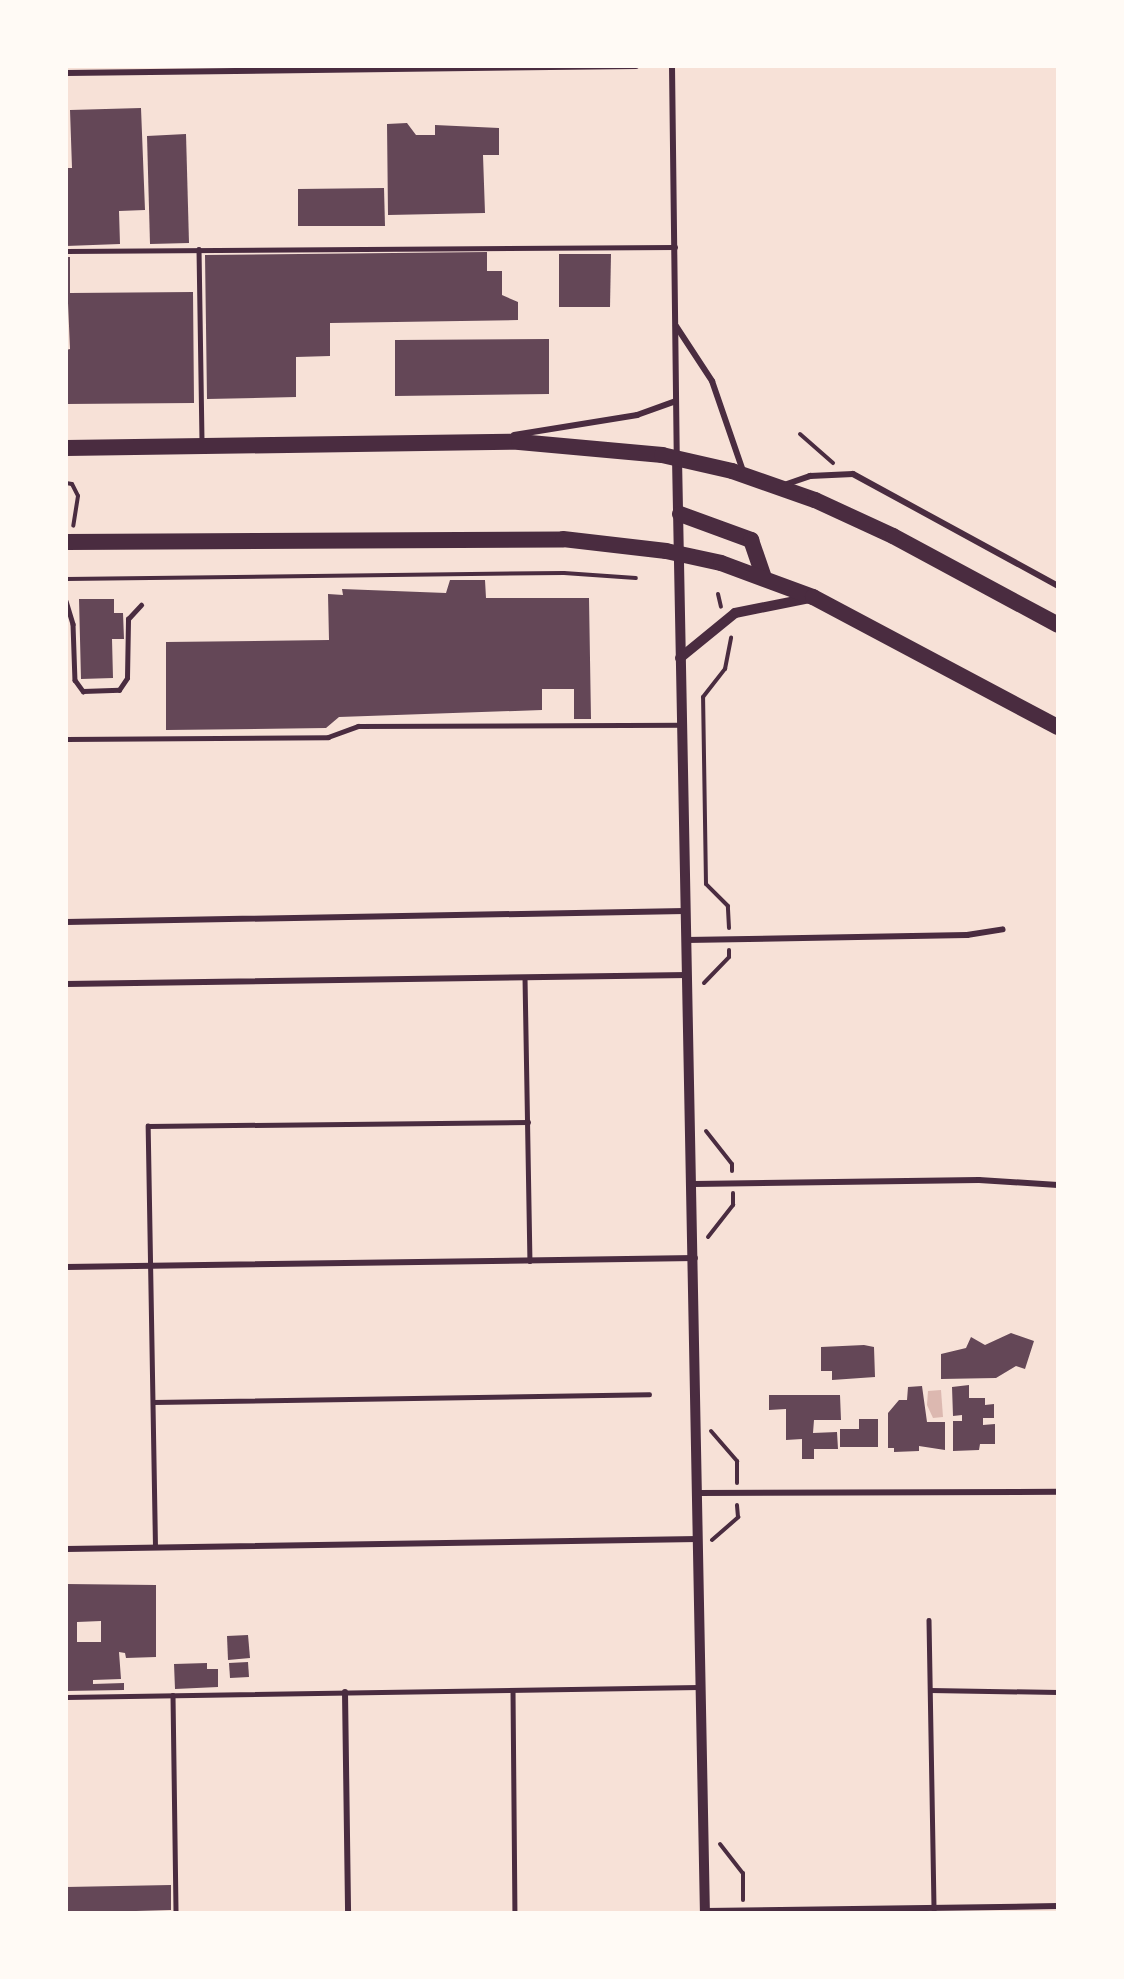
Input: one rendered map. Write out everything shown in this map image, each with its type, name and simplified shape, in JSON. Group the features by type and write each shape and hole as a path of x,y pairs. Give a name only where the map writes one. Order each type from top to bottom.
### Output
{"highway":[{"path":"66,448 466,442 593,446 678,458 781,486 893,536 1058,625"},
{"path":"680,514 751,540 764,577"},
{"path":"69,542 563,539 681,554 764,577 813,597 1058,727"}],"street":[{"path":"66,73 217,69 636,66"},
{"path":"672,66 676,401 681,554 680,658 694,1184 705,1912 934,1910 1058,1906"},
{"path":"676,326 712,381 729,439 745,475"},
{"path":"466,442 637,415 676,401"},
{"path":"781,486 810,476 853,474 1058,586"},
{"path":"680,658 735,613 813,597"},
{"path":"66,922 685,911"},
{"path":"686,940 967,935 1004,929"},
{"path":"66,984 687,975"},
{"path":"694,1184 979,1180 1058,1185"},
{"path":"66,1266 530,1262 695,1258"},
{"path":"698,1493 1058,1492"},
{"path":"66,1549 699,1539"},
{"path":"345,1692 348,1913"}],"lane":[{"path":"66,251 675,247"},
{"path":"199,249 202,446"},
{"path":"66,601 73,624 75,680 83,691 119,690 127,678 128,619 141,605"},
{"path":"66,739 328,737 358,726 682,725"},
{"path":"525,977 530,1262"},
{"path":"154,1547 148,1126 528,1122"},
{"path":"153,1402 650,1394"},
{"path":"928,1620 934,1910"},
{"path":"66,1697 701,1687"},
{"path":"513,1690 515,1913"},
{"path":"930,1690 1058,1692"},
{"path":"173,1695 176,1913"}],"path":[{"path":"800,434 826,458 853,474"},
{"path":"66,483 72,484 78,496 69,542"},
{"path":"66,579 564,573 636,578"},
{"path":"725,669 703,697 706,884 728,906"},
{"path":"704,992 704,981 729,957"},
{"path":"706,1121 706,1132 732,1164"},
{"path":"708,1249 707,1238 733,1205"},
{"path":"711,1420 711,1432 737,1461"},
{"path":"712,1551 712,1540 738,1517"},
{"path":"720,1836 720,1847 743,1873 743,1910"}],"shaded area":[{"path":"941,1390 943,1417 933,1418 927,1405 928,1391"}],"building":[{"path":"141,108 145,210 119,211 120,244 66,246 66,168 72,168 70,110"},
{"path":"407,123 416,135 435,135 435,125 499,128 499,155 483,155 485,213 388,215 387,124"},
{"path":"186,134 189,243 150,244 147,136"},
{"path":"384,188 385,226 298,226 298,189"},
{"path":"487,252 487,271 502,271 502,295 518,302 518,320 330,323 330,356 296,357 296,397 207,399 205,255"},
{"path":"559,254 611,254 610,307 559,307"},
{"path":"66,257 70,257 70,293 193,292 194,403 66,404 66,350 70,349"},
{"path":"549,339 549,394 395,396 395,340"},
{"path":"450,580 485,580 486,598 589,598 591,719 574,719 574,689 542,689 542,710 339,717 326,728 166,730 166,642 329,640 328,594 343,595 342,589 446,593"},
{"path":"79,599 114,599 114,613 123,613 124,639 112,639 113,678 81,679"},
{"path":"1011,1333 1034,1341 1025,1369 1016,1366 996,1378 941,1379 941,1354 966,1348 971,1337 985,1345"},
{"path":"864,1345 874,1347 875,1377 832,1380 832,1371 821,1371 821,1347"},
{"path":"969,1385 969,1398 985,1398 985,1405 994,1404 994,1418 983,1418 983,1425 995,1424 995,1444 980,1444 979,1450 953,1451 953,1421 962,1421 962,1415 953,1416 952,1387"},
{"path":"922,1386 927,1422 945,1422 945,1450 919,1446 919,1451 894,1452 894,1448 888,1448 888,1413 899,1400 907,1400 908,1387"},
{"path":"769,1395 840,1395 841,1420 814,1420 813,1433 837,1432 838,1449 814,1449 814,1459 802,1459 802,1439 786,1440 786,1409 769,1410"},
{"path":"859,1419 878,1419 878,1447 840,1447 840,1429 859,1429"},
{"path":"66,1584 156,1585 156,1657 126,1658 125,1653 119,1652 121,1679 93,1680 93,1684 124,1683 124,1690 66,1691","holes":["101,1621 101,1642 77,1642 77,1622"]},
{"path":"248,1635 250,1658 228,1660 227,1636"},
{"path":"248,1662 249,1677 230,1678 229,1663"},
{"path":"207,1663 207,1669 218,1669 218,1687 175,1689 174,1664"},
{"path":"171,1885 171,1910 66,1913 66,1887"}]}
